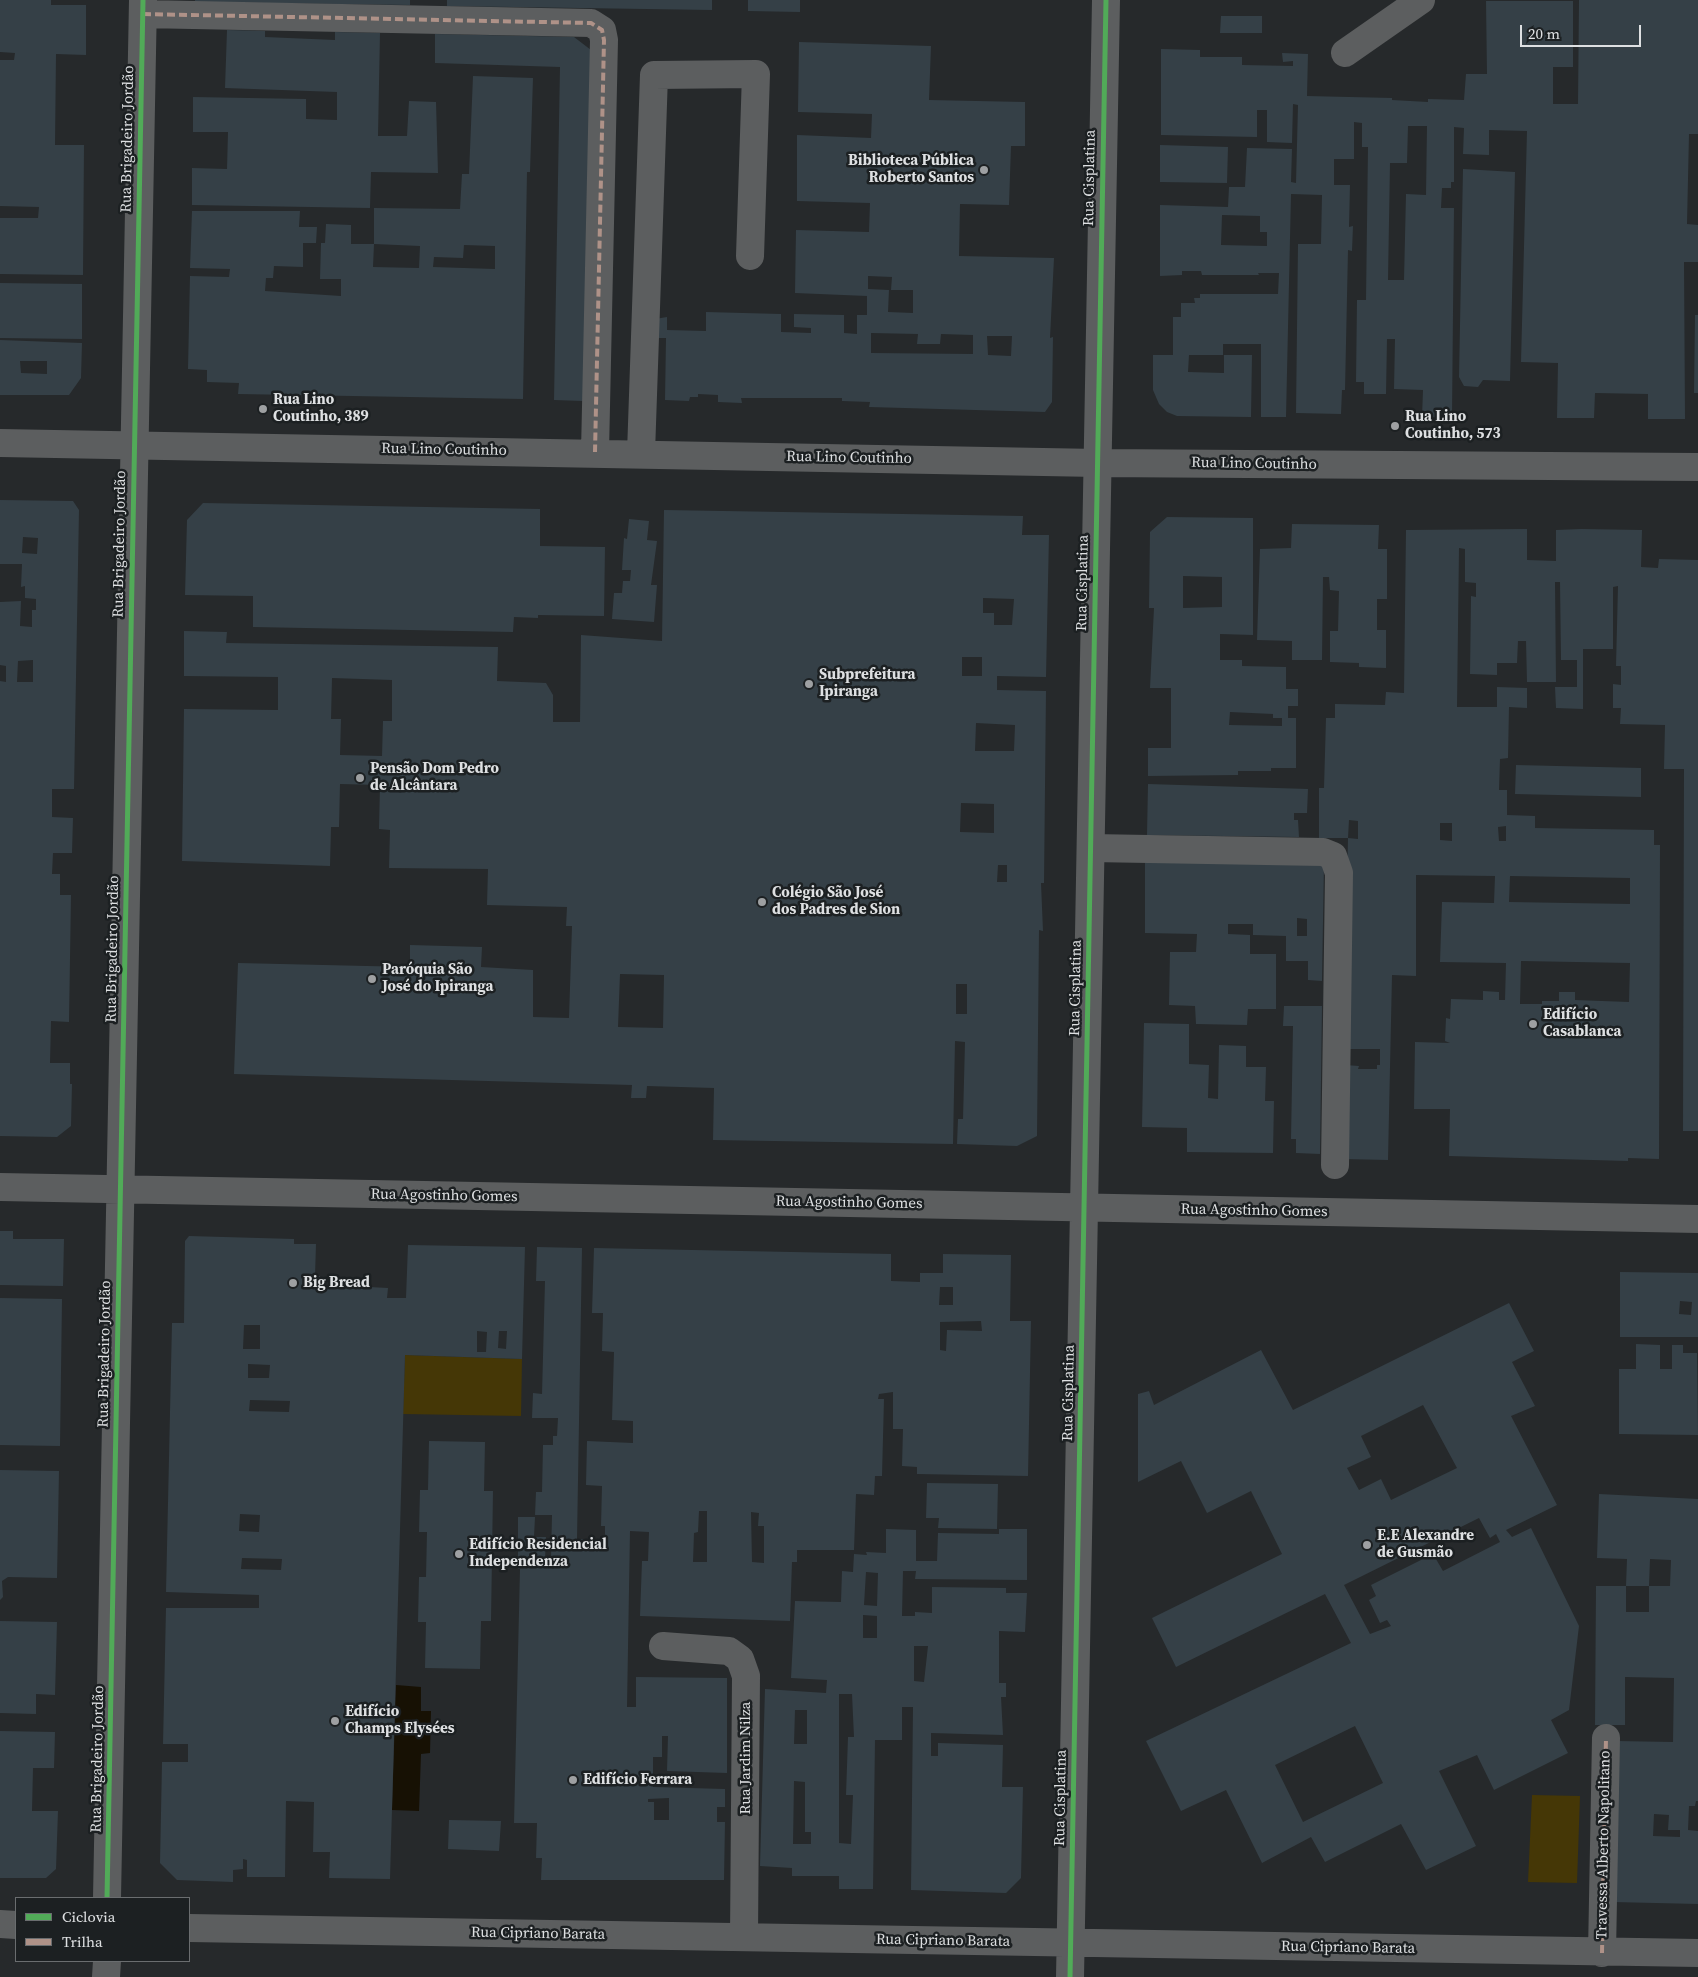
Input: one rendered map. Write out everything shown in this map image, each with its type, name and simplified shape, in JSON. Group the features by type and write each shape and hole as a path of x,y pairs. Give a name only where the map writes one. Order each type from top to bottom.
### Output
{"street":[{"name":"Rua Cisplatina","path":"1070,1977 1106,0"},
{"path":"1345,53 1421,0"},
{"path":"143,7 591,23 602,30 604,40 595,452"},
{"name":"Rua Brigadeiro Jordão","path":"108,1897 143,7"},
{"path":"641,453 654,75 756,74 750,256"},
{"name":"Rua Lino Coutinho","path":"0,443 595,452 1098,463 1698,467"},
{"path":"1091,848 1323,852 1333,856 1339,873 1335,1165"},
{"name":"Rua Agostinho Gomes","path":"0,1187 1698,1219"},
{"name":"Rua Jardim Nilza","path":"664,1646 730,1652 740,1659 746,1676 744,1938"},
{"name":"Travessa Alberto Napolitano","path":"1602,1953 1606,1738"},
{"path":"0,1924 15,1925"},
{"name":"Rua Cipriano Barata","path":"190,1928 1602,1953 1698,1953"}],"shaded area":[{"path":"405,1355 522,1359 521,1416 403,1414"},
{"path":"396,1685 421,1687 421,1711 431,1711 430,1753 421,1754 419,1811 392,1810"},
{"path":"1532,1795 1580,1796 1577,1883 1528,1882"}],"building":[{"path":"0,0 51,0 51,5 86,5 86,55 56,54 55,145 84,145 83,275 0,274 0,218 38,218 39,207 0,206 0,60 14,60 15,53 0,52"},
{"path":"195,0 410,0 410,5 195,2"},
{"path":"447,0 712,0 712,10 447,6"},
{"path":"748,0 800,0 800,12 748,11"},
{"path":"1579,0 1698,0 1698,134 1689,134 1687,224 1698,225 1698,262 1684,262 1685,419 1648,419 1648,394 1595,393 1594,418 1557,418 1558,363 1521,362 1527,131 1489,130 1489,155 1463,154 1464,128 1454,127 1454,182 1451,182 1451,188 1442,188 1441,208 1454,208 1452,417 1422,417 1423,390 1394,389 1395,339 1387,339 1386,394 1364,394 1364,382 1356,382 1357,300 1366,300 1368,147 1362,147 1362,123 1354,122 1354,159 1334,159 1334,185 1350,185 1349,227 1353,226 1352,251 1348,250 1345,390 1342,390 1341,414 1296,413 1298,244 1321,244 1322,195 1291,194 1286,417 1261,417 1261,344 1223,344 1223,355 1189,355 1188,372 1224,373 1224,355 1252,355 1251,417 1177,416 1167,412 1159,404 1153,390 1153,355 1173,355 1173,317 1181,317 1181,303 1195,303 1194,298 1200,298 1200,294 1278,294 1279,273 1202,275 1201,271 1182,271 1182,275 1160,276 1160,205 1228,207 1229,187 1245,187 1247,148 1292,149 1291,182 1296,183 1298,105 1293,104 1292,143 1267,142 1267,110 1257,110 1257,137 1161,135 1161,49 1200,50 1200,57 1242,57 1242,65 1293,66 1293,61 1283,62 1282,53 1308,54 1307,96 1392,98 1392,100 1428,102 1428,99 1464,100 1466,74 1487,74 1486,1 1573,1 1573,67 1553,67 1553,104 1578,104","holes":["1408,126 1427,126 1426,195 1406,194 1404,280 1388,280 1390,163 1407,163","1222,215 1260,216 1260,232 1267,232 1267,246 1221,245"]},
{"path":"1221,16 1262,16 1262,33 1220,33"},
{"path":"227,30 265,31 265,37 335,40 335,32 380,33 378,136 407,136 409,101 436,102 438,173 371,172 370,208 192,205 192,168 227,169 228,132 193,132 193,97 306,99 306,119 337,120 337,92 225,88"},
{"path":"435,34 574,37 591,50 583,401 554,400 560,67 435,63"},
{"path":"799,42 931,46 929,100 1025,102 1025,146 1011,146 1009,205 960,204 959,256 1054,258 1050,338 1053,337 1052,402 1045,412 869,407 870,402 842,401 842,398 741,398 742,403 718,402 718,395 698,394 698,397 690,397 689,401 665,400 666,338 654,338 655,319 667,317 667,330 706,331 706,312 781,314 781,332 811,333 811,328 794,327 794,314 844,315 844,333 857,334 857,315 867,315 867,296 795,293 796,230 869,232 870,203 797,201 797,135 871,138 872,114 798,112","holes":["868,276 892,277 891,290 913,290 913,313 888,312 889,290 868,289","871,333 918,334 917,344 940,344 941,334 973,335 973,354 871,353","987,336 1012,336 1011,356 988,355"]},
{"path":"473,76 533,78 530,172 527,172 523,399 238,394 239,383 207,382 207,370 188,369 190,276 229,277 230,269 190,268 192,211 300,211 299,227 317,227 316,243 303,243 303,267 274,266 273,278 266,278 265,291 341,296 341,279 320,279 321,243 325,243 326,224 351,225 351,244 374,244 374,208 460,209 462,174 469,174","holes":["374,244 420,246 419,268 373,267","464,245 495,246 495,269 433,267 434,257 463,258"]},
{"path":"1160,145 1228,147 1227,183 1160,182"},
{"path":"1463,169 1515,172 1510,381 1483,380 1478,387 1464,386 1459,377"},
{"path":"0,283 82,284 82,339 0,338"},
{"path":"1695,315 1698,315 1698,393 1694,393"},
{"path":"0,340 82,343 81,378 69,395 0,395","holes":["20,361 47,361 47,374 21,373"]},
{"path":"0,500 73,501 79,510 74,789 52,789 52,817 73,818 72,853 53,853 52,874 60,874 60,895 71,895 69,1022 51,1021 50,1063 70,1063 70,1084 72,1084 71,1126 57,1137 0,1136 0,681 6,682 6,666 0,665 0,602 21,601 20,626 32,627 32,610 36,610 36,599 25,598 25,586 21,587 22,564 0,564","holes":["23,537 38,538 37,554 22,553","33,660 33,682 17,682 18,661"]},
{"path":"203,503 540,509 540,546 605,547 604,616 538,615 538,618 514,617 513,632 253,627 253,596 185,595 187,520"},
{"path":"664,510 1023,516 1022,535 1049,535 1046,677 997,676 997,690 1046,691 1044,883 1041,883 1043,931 1039,930 1037,1136 1017,1146 957,1144 958,1119 963,1119 965,1042 955,1041 953,1144 713,1140 714,1088 647,1086 646,1098 631,1098 632,1085 234,1074 238,963 410,967 410,945 482,947 481,967 533,970 533,1017 569,1018 572,926 566,926 567,907 487,905 488,869 389,868 390,830 379,829 380,785 340,784 339,827 331,827 330,866 182,861 184,709 278,710 278,677 184,676 184,631 227,632 226,643 498,647 497,681 546,683 553,695 553,722 580,722 581,635 662,641","holes":["983,598 1014,599 1012,625 994,625 994,613 983,613","962,657 982,657 982,676 962,676","332,678 392,680 392,721 383,721 382,756 340,755 341,719 331,719","976,723 1015,725 1014,751 975,751","961,803 994,804 994,833 960,832","998,865 1007,865 1007,882 997,882","620,974 664,975 663,1028 618,1027","956,984 967,984 967,1014 956,1014"]},
{"path":"1167,517 1253,518 1253,635 1220,634 1220,660 1242,660 1242,666 1286,667 1286,689 1298,689 1298,706 1288,706 1288,718 1296,718 1296,768 1271,768 1271,771 1238,771 1238,775 1148,776 1148,748 1171,748 1171,688 1150,688 1154,608 1149,608 1150,532","holes":["1183,576 1222,577 1222,607 1183,608","1230,712 1273,714 1273,718 1282,718 1282,726 1229,725"]},
{"path":"629,519 649,521 647,540 657,541 651,585 657,585 654,622 612,619 614,593 622,593 623,581 630,581 631,570 622,570 624,538 627,539"},
{"path":"1292,524 1379,525 1378,549 1387,549 1387,599 1377,599 1377,630 1386,630 1386,668 1359,667 1359,663 1330,662 1330,631 1338,631 1339,591 1330,590 1329,577 1323,577 1322,660 1292,660 1292,641 1257,640 1260,549 1291,548"},
{"path":"1527,529 1527,560 1556,561 1556,530 1642,530 1641,567 1658,568 1659,559 1698,560 1698,1131 1683,1131 1684,769 1664,769 1665,725 1620,724 1621,708 1613,708 1613,684 1621,685 1621,666 1616,666 1618,586 1613,587 1613,649 1583,649 1583,709 1556,708 1555,687 1577,687 1577,660 1561,660 1560,582 1555,582 1556,682 1527,682 1526,641 1518,641 1517,663 1497,663 1497,675 1470,674 1471,596 1476,597 1476,583 1465,582 1465,549 1459,548 1457,707 1497,707 1497,687 1527,688 1527,708 1509,707 1508,758 1500,759 1499,790 1507,790 1507,815 1535,816 1535,828 1654,830 1654,845 1660,845 1659,1159 1628,1158 1628,1161 1449,1156 1450,1109 1414,1109 1415,1042 1450,1043 1445,1041 1446,1018 1450,1019 1451,999 1483,1000 1483,991 1499,992 1499,1000 1505,1000 1506,963 1440,962 1442,902 1494,903 1495,876 1416,875 1416,976 1392,975 1388,1160 1343,1159 1345,1065 1359,1066 1358,1069 1377,1069 1377,1065 1380,1065 1380,1049 1344,1049 1348,838 1319,838 1319,788 1324,788 1326,718 1335,718 1335,704 1385,705 1386,692 1404,693 1406,530","holes":["1349,820 1358,821 1358,839 1348,838","1440,823 1452,823 1452,841 1440,840","1506,826 1506,841 1499,841 1498,827","1510,876 1630,878 1630,904 1509,902","1521,961 1630,963 1629,1002 1575,1000 1575,992 1559,992 1559,1001 1542,1001 1542,1004 1520,1004"]},
{"path":"1516,765 1641,768 1641,797 1515,794"},
{"path":"1148,784 1308,789 1307,813 1294,813 1294,820 1298,820 1299,837 1147,835"},
{"path":"1145,860 1324,862 1322,981 1308,980 1308,961 1286,961 1286,936 1253,935 1253,924 1228,924 1228,934 1250,935 1250,954 1276,954 1276,1009 1248,1009 1247,1025 1196,1024 1195,1006 1169,1005 1170,952 1196,952 1197,934 1145,933","holes":["1297,918 1307,919 1307,936 1297,936"]},
{"path":"1284,1006 1322,1006 1320,1154 1296,1153 1296,1139 1291,1139 1293,1026 1283,1026"},
{"path":"1144,1023 1189,1024 1189,1064 1209,1065 1208,1098 1218,1099 1219,1045 1246,1046 1246,1067 1266,1067 1265,1101 1274,1101 1273,1153 1187,1152 1187,1128 1142,1127"},
{"path":"0,1231 13,1231 13,1239 64,1239 63,1286 0,1285"},
{"path":"189,1236 294,1239 294,1244 316,1244 315,1276 320,1276 320,1286 345,1287 346,1283 369,1284 369,1287 388,1288 387,1298 406,1298 408,1245 525,1247 522,1359 405,1355 390,1879 329,1878 330,1852 313,1852 314,1802 286,1801 285,1877 247,1877 247,1860 243,1859 243,1869 233,1870 233,1882 177,1880 160,1863 162,1762 188,1762 188,1744 163,1744 166,1608 259,1608 259,1595 166,1592 172,1323 184,1323 185,1241","holes":["244,1325 260,1325 260,1349 243,1349","477,1331 487,1332 486,1352 477,1352","499,1331 507,1331 506,1349 498,1348","248,1364 270,1365 269,1378 248,1378","250,1400 290,1401 289,1412 249,1411","240,1514 260,1515 259,1532 239,1531","242,1558 282,1559 281,1570 241,1569"]},
{"path":"537,1247 582,1248 577,1539 584,1539 584,1549 596,1550 597,1540 605,1540 605,1526 601,1526 602,1486 586,1485 587,1441 633,1443 633,1421 612,1420 614,1352 602,1351 603,1313 592,1313 594,1248 891,1254 891,1281 920,1282 920,1273 943,1273 943,1254 1011,1255 1010,1321 1031,1321 1028,1476 917,1474 917,1467 902,1466 903,1429 893,1429 893,1392 879,1394 878,1399 884,1399 882,1476 875,1476 874,1495 856,1494 854,1550 797,1550 797,1562 792,1562 790,1621 640,1616 642,1561 648,1561 649,1532 630,1531 627,1707 636,1707 636,1677 727,1678 727,1773 667,1771 668,1736 662,1736 662,1757 653,1757 653,1787 725,1789 725,1807 717,1807 717,1822 725,1822 724,1880 541,1880 542,1858 536,1858 537,1823 514,1823 520,1569 518,1569 518,1517 535,1517 534,1537 546,1537 545,1559 551,1559 552,1515 535,1515 536,1492 542,1492 543,1445 553,1445 553,1436 557,1436 558,1418 532,1418 533,1393 542,1394 545,1281 536,1281","holes":["940,1287 953,1287 953,1305 939,1305","981,1321 982,1331 947,1330 946,1351 940,1350 940,1322","699,1511 707,1511 707,1562 693,1562 694,1533 698,1532","751,1512 759,1513 758,1526 764,1526 764,1563 752,1562","669,1798 669,1820 654,1820 654,1802 648,1802 648,1799"]},
{"path":"1620,1272 1698,1273 1698,1337 1620,1337","holes":["1680,1301 1692,1302 1691,1315 1679,1314"]},
{"path":"0,1298 62,1299 60,1446 0,1445"},
{"path":"1509,1303 1534,1351 1512,1362 1535,1406 1511,1416 1557,1505 1506,1530 1512,1537 1531,1528 1579,1626 1569,1710 1551,1720 1568,1753 1494,1790 1477,1755 1439,1771 1476,1846 1426,1870 1401,1824 1325,1862 1311,1837 1262,1863 1226,1790 1181,1811 1146,1741 1351,1643 1325,1594 1176,1667 1152,1618 1282,1554 1251,1491 1207,1513 1181,1461 1138,1482 1138,1394 1149,1391 1154,1405 1261,1350 1293,1410","holes":["1423,1405 1457,1468 1391,1500 1381,1479 1359,1490 1347,1468 1371,1457 1361,1436","1479,1518 1490,1538 1496,1534 1500,1542 1443,1571 1433,1554 1371,1585 1376,1596 1369,1600 1380,1623 1387,1620 1391,1626 1370,1634 1344,1585","1355,1726 1383,1783 1303,1822 1275,1765"]},
{"path":"1636,1344 1660,1345 1660,1369 1672,1369 1672,1345 1683,1345 1683,1353 1697,1353 1698,1435 1619,1434 1619,1369 1636,1369"},
{"name":"Edifício Residencial Independenza","path":"429,1441 485,1442 484,1491 493,1491 491,1621 481,1621 480,1669 425,1668 426,1622 418,1622 419,1577 426,1577 427,1532 419,1532 420,1490 428,1490"},
{"path":"0,1470 59,1471 57,1578 8,1577 2,1581 3,1597 0,1600"},
{"path":"927,1483 998,1484 997,1529 938,1528 939,1518 926,1518"},
{"path":"1599,1494 1698,1499 1698,1801 1696,1801 1695,1806 1689,1806 1688,1830 1698,1831 1698,1904 1613,1902 1616,1741 1673,1742 1674,1678 1625,1677 1625,1725 1595,1725 1596,1586 1626,1586 1627,1559 1597,1558","holes":["1650,1559 1671,1560 1670,1586 1649,1586","1626,1586 1649,1586 1649,1612 1626,1612","1654,1814 1669,1815 1668,1830 1680,1830 1680,1837 1653,1836"]},
{"path":"886,1529 916,1530 916,1561 937,1561 938,1533 999,1534 999,1529 1027,1529 1027,1580 915,1579 916,1571 903,1571 902,1616 915,1616 915,1612 932,1613 932,1587 1006,1588 1006,1593 1027,1593 1025,1632 999,1631 999,1683 1006,1683 1006,1697 1001,1697 1003,1735 931,1733 931,1756 938,1756 938,1743 1003,1745 1002,1787 1023,1787 1021,1878 1006,1893 911,1890 913,1707 902,1707 902,1740 875,1740 873,1889 839,1889 839,1876 792,1876 792,1868 760,1866 765,1689 826,1693 827,1680 791,1678 795,1601 841,1602 842,1571 853,1572 854,1554 867,1555 866,1552 886,1553","holes":["866,1572 878,1573 877,1606 864,1605","863,1615 877,1616 877,1638 863,1638","914,1646 928,1646 924,1682 914,1681","839,1694 852,1694 854,1737 848,1737 846,1795 853,1795 851,1844 839,1843","795,1710 807,1710 807,1744 794,1744","794,1781 805,1782 805,1832 811,1832 811,1844 793,1844"]},
{"path":"0,1621 57,1622 55,1695 36,1694 36,1714 0,1713"},
{"path":"0,1731 55,1732 54,1768 33,1768 32,1811 58,1811 56,1869 46,1878 0,1878"},
{"path":"449,1820 501,1821 499,1851 448,1849"}],"marked path":[{"path":"143,14 591,23 602,30 604,40 595,452"},
{"path":"1602,1953 1606,1738"}],"cycle path":[{"path":"107,1897 143,0"},
{"path":"1070,1977 1106,0"}],"place":[{"name":"Biblioteca Pública Roberto Santos","path":"984,170"},
{"name":"Rua Lino Coutinho, 389","path":"263,409"},
{"name":"Rua Lino Coutinho, 573","path":"1395,426"},
{"name":"Subprefeitura Ipiranga","path":"809,684"},
{"name":"Pensão Dom Pedro de Alcântara","path":"360,778"},
{"name":"Colégio São José dos Padres de Sion","path":"762,902"},
{"name":"Paróquia São José do Ipiranga","path":"372,979"},
{"name":"Edifício Casablanca","path":"1533,1024"},
{"name":"Big Bread","path":"293,1283"},
{"name":"E.E Alexandre de Gusmão","path":"1367,1545"},
{"name":"Edifício Residencial Independenza","path":"459,1554"},
{"name":"Edifício Champs Elysées","path":"335,1721"},
{"name":"Edifício Ferrara","path":"573,1780"}]}
